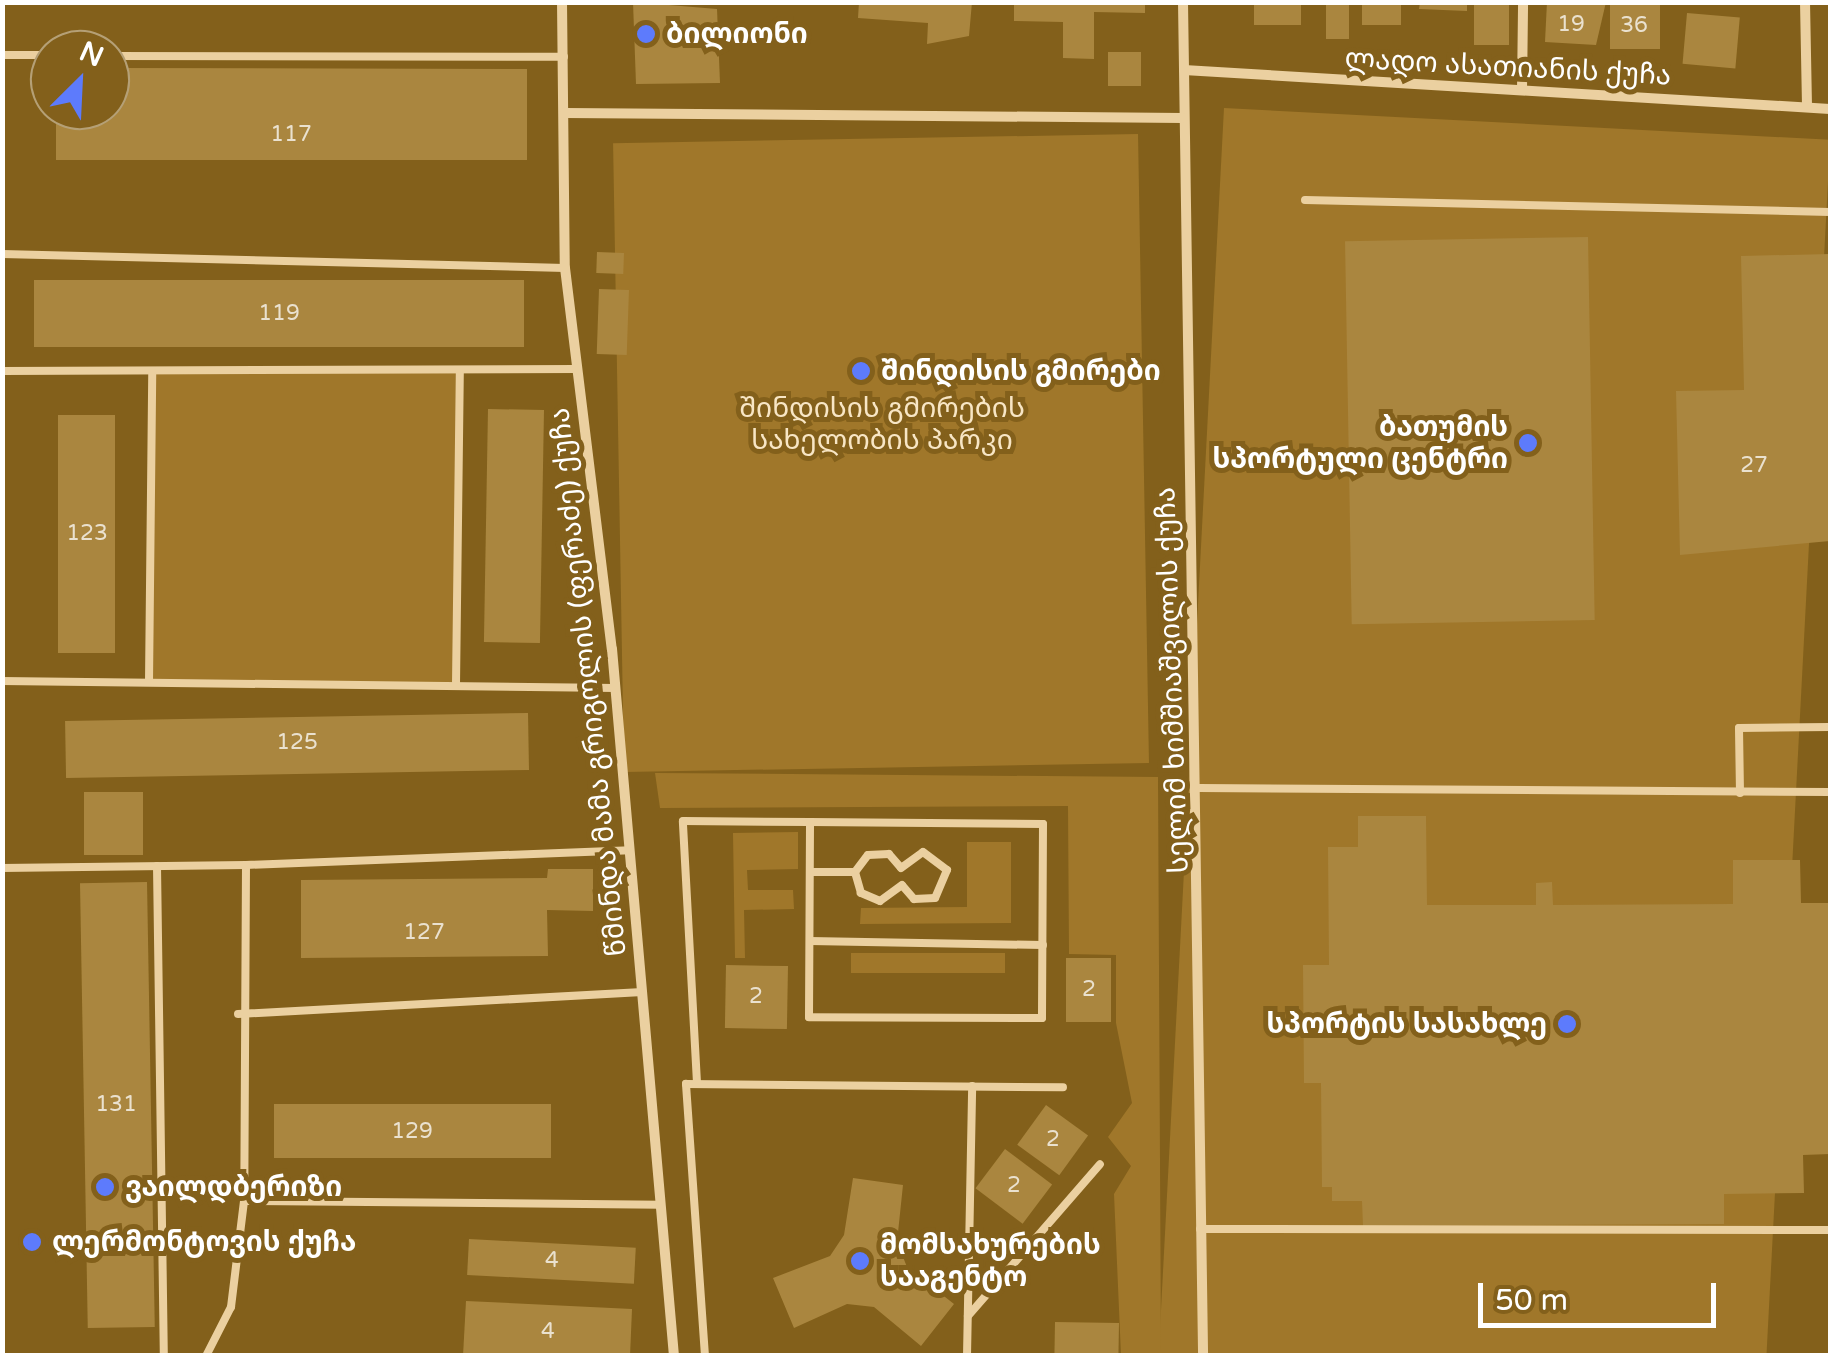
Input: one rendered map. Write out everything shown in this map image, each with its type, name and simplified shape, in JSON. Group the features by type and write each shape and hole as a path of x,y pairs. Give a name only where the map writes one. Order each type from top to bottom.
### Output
{"street":[{"name":"წმინდა მამა გრიგოლის (ფერაძე) ქუჩა","path":"562,2 565,268 616,688 674,1356"},
{"name":"სელიმ ხიმშიაშვილის ქუჩა","path":"1183,2 1199,788 1203,1356"},
{"path":"1522,90 1523,2"},
{"path":"1805,2 1807,107"},
{"name":"ლადო ასათიანის ქუჩა","path":"1184,70 1830,109"},
{"path":"565,114 1183,118"}],"lane":[{"path":"2,56 30,56"},
{"path":"130,56 564,57"},
{"path":"1305,200 1830,212"},
{"path":"2,254 565,268"},
{"path":"2,371 577,369"},
{"path":"148,682 152,372"},
{"path":"456,685 460,372"},
{"path":"2,681 616,688"},
{"path":"1740,792 1739,728 1830,727"},
{"path":"1199,788 1830,792"},
{"path":"696,1083 683,820 1043,824 1042,1018 810,1017 810,822"},
{"path":"2,868 246,865 630,850"},
{"path":"810,872 855,872 878,852 901,868"},
{"path":"923,852 947,870 935,898 914,899 902,886 901,868 923,852"},
{"path":"206,1356 230,1306 244,1201 238,1014 246,865"},
{"path":"157,866 164,1356"},
{"path":"855,872 870,900 891,898 902,886"},
{"path":"810,941 1043,945"},
{"path":"238,1014 642,992"},
{"path":"704,1356 686,1084 1063,1087"},
{"path":"967,1356 972,1086"},
{"path":"968,1316 1100,1164"},
{"path":"244,1201 661,1204"},
{"path":"1200,1229 1830,1230"}],"green space":[{"path":"1224,108 1830,140 1766,1356 1159,1353"},
{"name":"შინდისის გმირების სახელობის პარკი","path":"1138,134 1149,763 624,772 613,143"},
{"path":"152,371 460,371 460,682 152,682"},
{"path":"655,773 1158,777 1161,1355 1121,1355 1114,1194 1131,1166 1108,1137 1132,1103 1116,1023 1116,955 1069,954 1068,806 660,808"},
{"path":"798,832 798,869 747,870 748,890 793,890 794,909 744,910 745,958 735,958 733,833"},
{"path":"967,842 1011,842 1011,923 860,924 861,908 967,907"},
{"path":"851,953 1005,953 1005,973 851,973"}],"building":[{"path":"633,2 717,9 720,83 636,84"},
{"path":"859,2 972,2 969,36 927,44 928,23 858,18"},
{"path":"1014,2 1145,2 1145,13 1094,12 1094,59 1063,58 1063,22 1014,21"},
{"path":"1254,2 1301,2 1301,25 1254,25"},
{"path":"1326,2 1349,2 1349,39 1326,39"},
{"path":"1362,2 1401,2 1401,25 1362,25"},
{"path":"1420,2 1467,2 1467,11 1419,9"},
{"path":"1474,2 1509,2 1509,45 1474,45"},
{"path":"1547,2 1606,2 1596,45 1545,42"},
{"path":"1610,2 1660,2 1660,49 1610,49"},
{"path":"1687,13 1740,18 1735,68 1683,64"},
{"path":"1108,52 1141,52 1141,86 1108,86"},
{"path":"130,68 527,69 527,160 56,160 56,130 130,130"},
{"path":"1588,237 1595,620 1352,624 1345,241"},
{"path":"597,252 624,253 623,274 596,273"},
{"path":"1830,254 1830,541 1680,555 1676,391 1744,390 1741,256"},
{"path":"34,280 524,280 524,347 34,347"},
{"path":"599,289 629,290 627,355 597,354"},
{"path":"488,409 544,410 540,643 484,642"},
{"path":"58,415 115,415 115,653 58,653"},
{"path":"528,713 529,770 66,778 65,721"},
{"path":"84,792 143,792 143,855 84,855"},
{"name":"სპორტის სასახლე","path":"1358,816 1426,816 1427,905 1536,905 1536,883 1552,882 1553,905 1733,904 1733,860 1800,860 1801,903 1830,903 1830,1154 1803,1155 1804,1193 1724,1194 1724,1224 1363,1226 1362,1201 1332,1201 1332,1187 1322,1187 1321,1083 1304,1083 1303,965 1329,965 1328,847 1358,847"},
{"path":"548,869 593,869 593,911 547,910 548,956 301,958 301,880 547,878"},
{"path":"147,882 155,1327 88,1328 80,883"},
{"path":"1066,958 1111,958 1111,1022 1066,1022"},
{"path":"726,965 788,966 787,1029 725,1028"},
{"path":"274,1104 551,1104 551,1158 274,1158"},
{"path":"1046,1105 1088,1136 1059,1175 1017,1145"},
{"path":"1005,1149 1052,1185 1023,1224 976,1188"},
{"name":"მომსახურების სააგენტო","path":"853,1178 903,1185 897,1242 907,1267 954,1304 921,1346 874,1307 847,1304 794,1328 773,1278 830,1256 844,1235"},
{"path":"469,1239 636,1248 634,1284 467,1275"},
{"path":"466,1301 632,1309 630,1356 463,1356"},
{"path":"1055,1322 1119,1323 1118,1356 1054,1356"}],"place":[{"name":"ბილიონი","path":"646,34"},
{"name":"შინდისის გმირები","path":"861,371"},
{"name":"ბათუმის სპორტული ცენტრი","path":"1528,443"},
{"name":"სპორტის სასახლე","path":"1567,1024"},
{"name":"ვაილდბერიზი","path":"105,1187"},
{"name":"ლერმონტოვის ქუჩა","path":"32,1242"},
{"name":"მომსახურების სააგენტო","path":"860,1261"}]}
